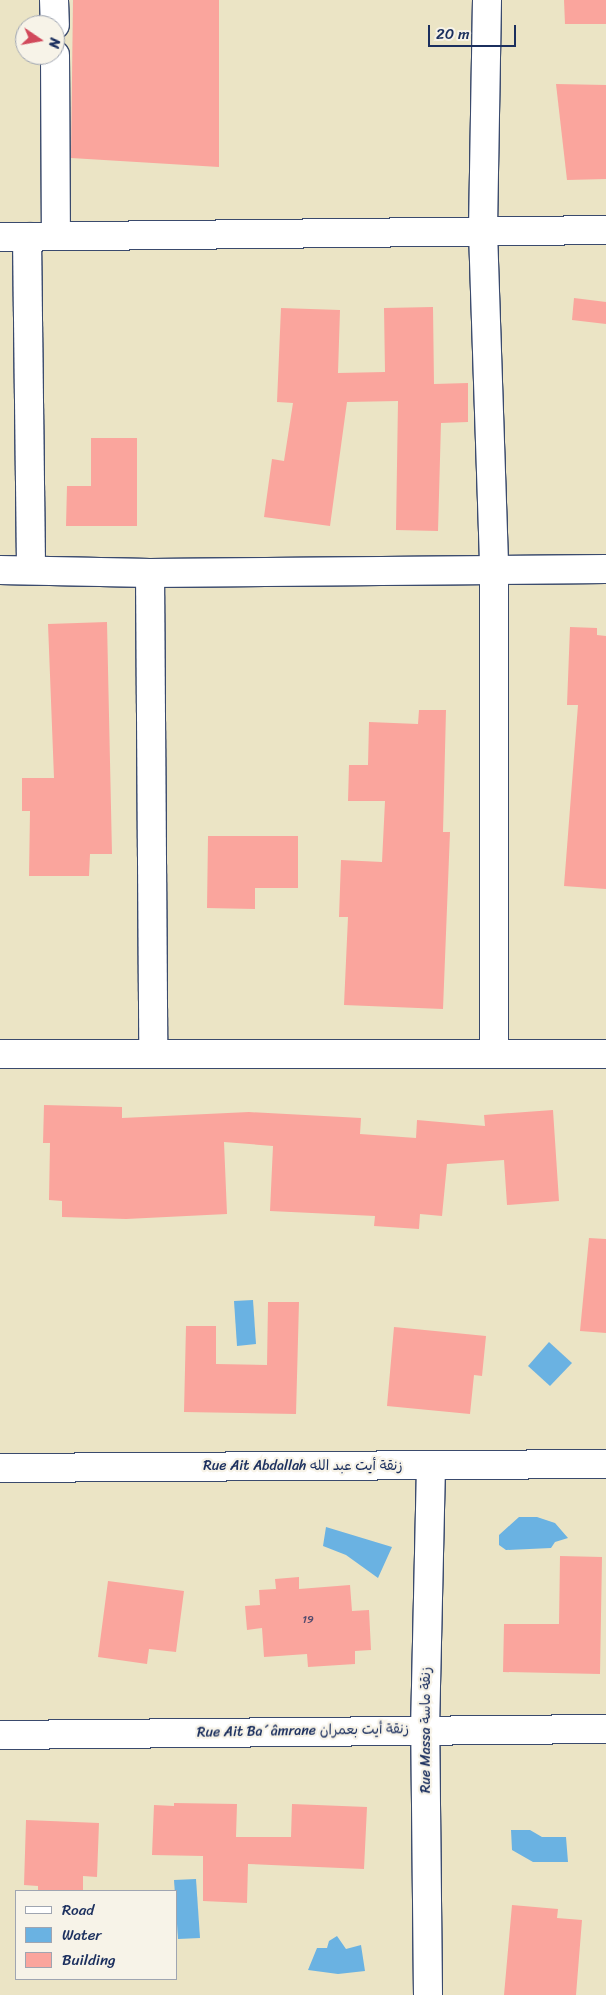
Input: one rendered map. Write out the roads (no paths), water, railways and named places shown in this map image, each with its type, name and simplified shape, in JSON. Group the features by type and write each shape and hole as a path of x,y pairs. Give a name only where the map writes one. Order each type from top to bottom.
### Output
{"street":[{"path":"54,0 54,15"},
{"path":"487,0 483,231 494,569 494,1054"},
{"path":"55,65 56,236"},
{"path":"0,237 606,230"},
{"path":"27,237 31,570"},
{"path":"0,570 150,573 606,569"},
{"path":"150,573 153,1052"},
{"path":"0,1054 153,1052 606,1054"},
{"name":"Rue Ait Abdallah زنقة أيت عبد الله","path":"0,1468 606,1464"},
{"name":"Rue Massa زنقة ماسة","path":"428,1995 425,1730 431,1465"},
{"name":"Rue Ait Ba´âmrane زنقة أيت بعمران","path":"0,1735 606,1729"}],"water":[{"path":"253,1300 256,1344 237,1346 234,1301"},
{"path":"549,1342 572,1363 550,1386 528,1366"},
{"path":"519,1517 537,1517 555,1523 568,1538 555,1542 551,1548 506,1550 499,1545 499,1535"},
{"path":"326,1527 392,1547 378,1578 346,1555 323,1546"},
{"path":"511,1830 530,1830 542,1837 566,1837 568,1862 533,1862 512,1850"},
{"path":"196,1879 200,1938 178,1939 178,1890 175,1890 174,1880"},
{"path":"337,1936 346,1949 361,1945 365,1971 338,1974 308,1970 317,1948 327,1948 329,1941"}]}
